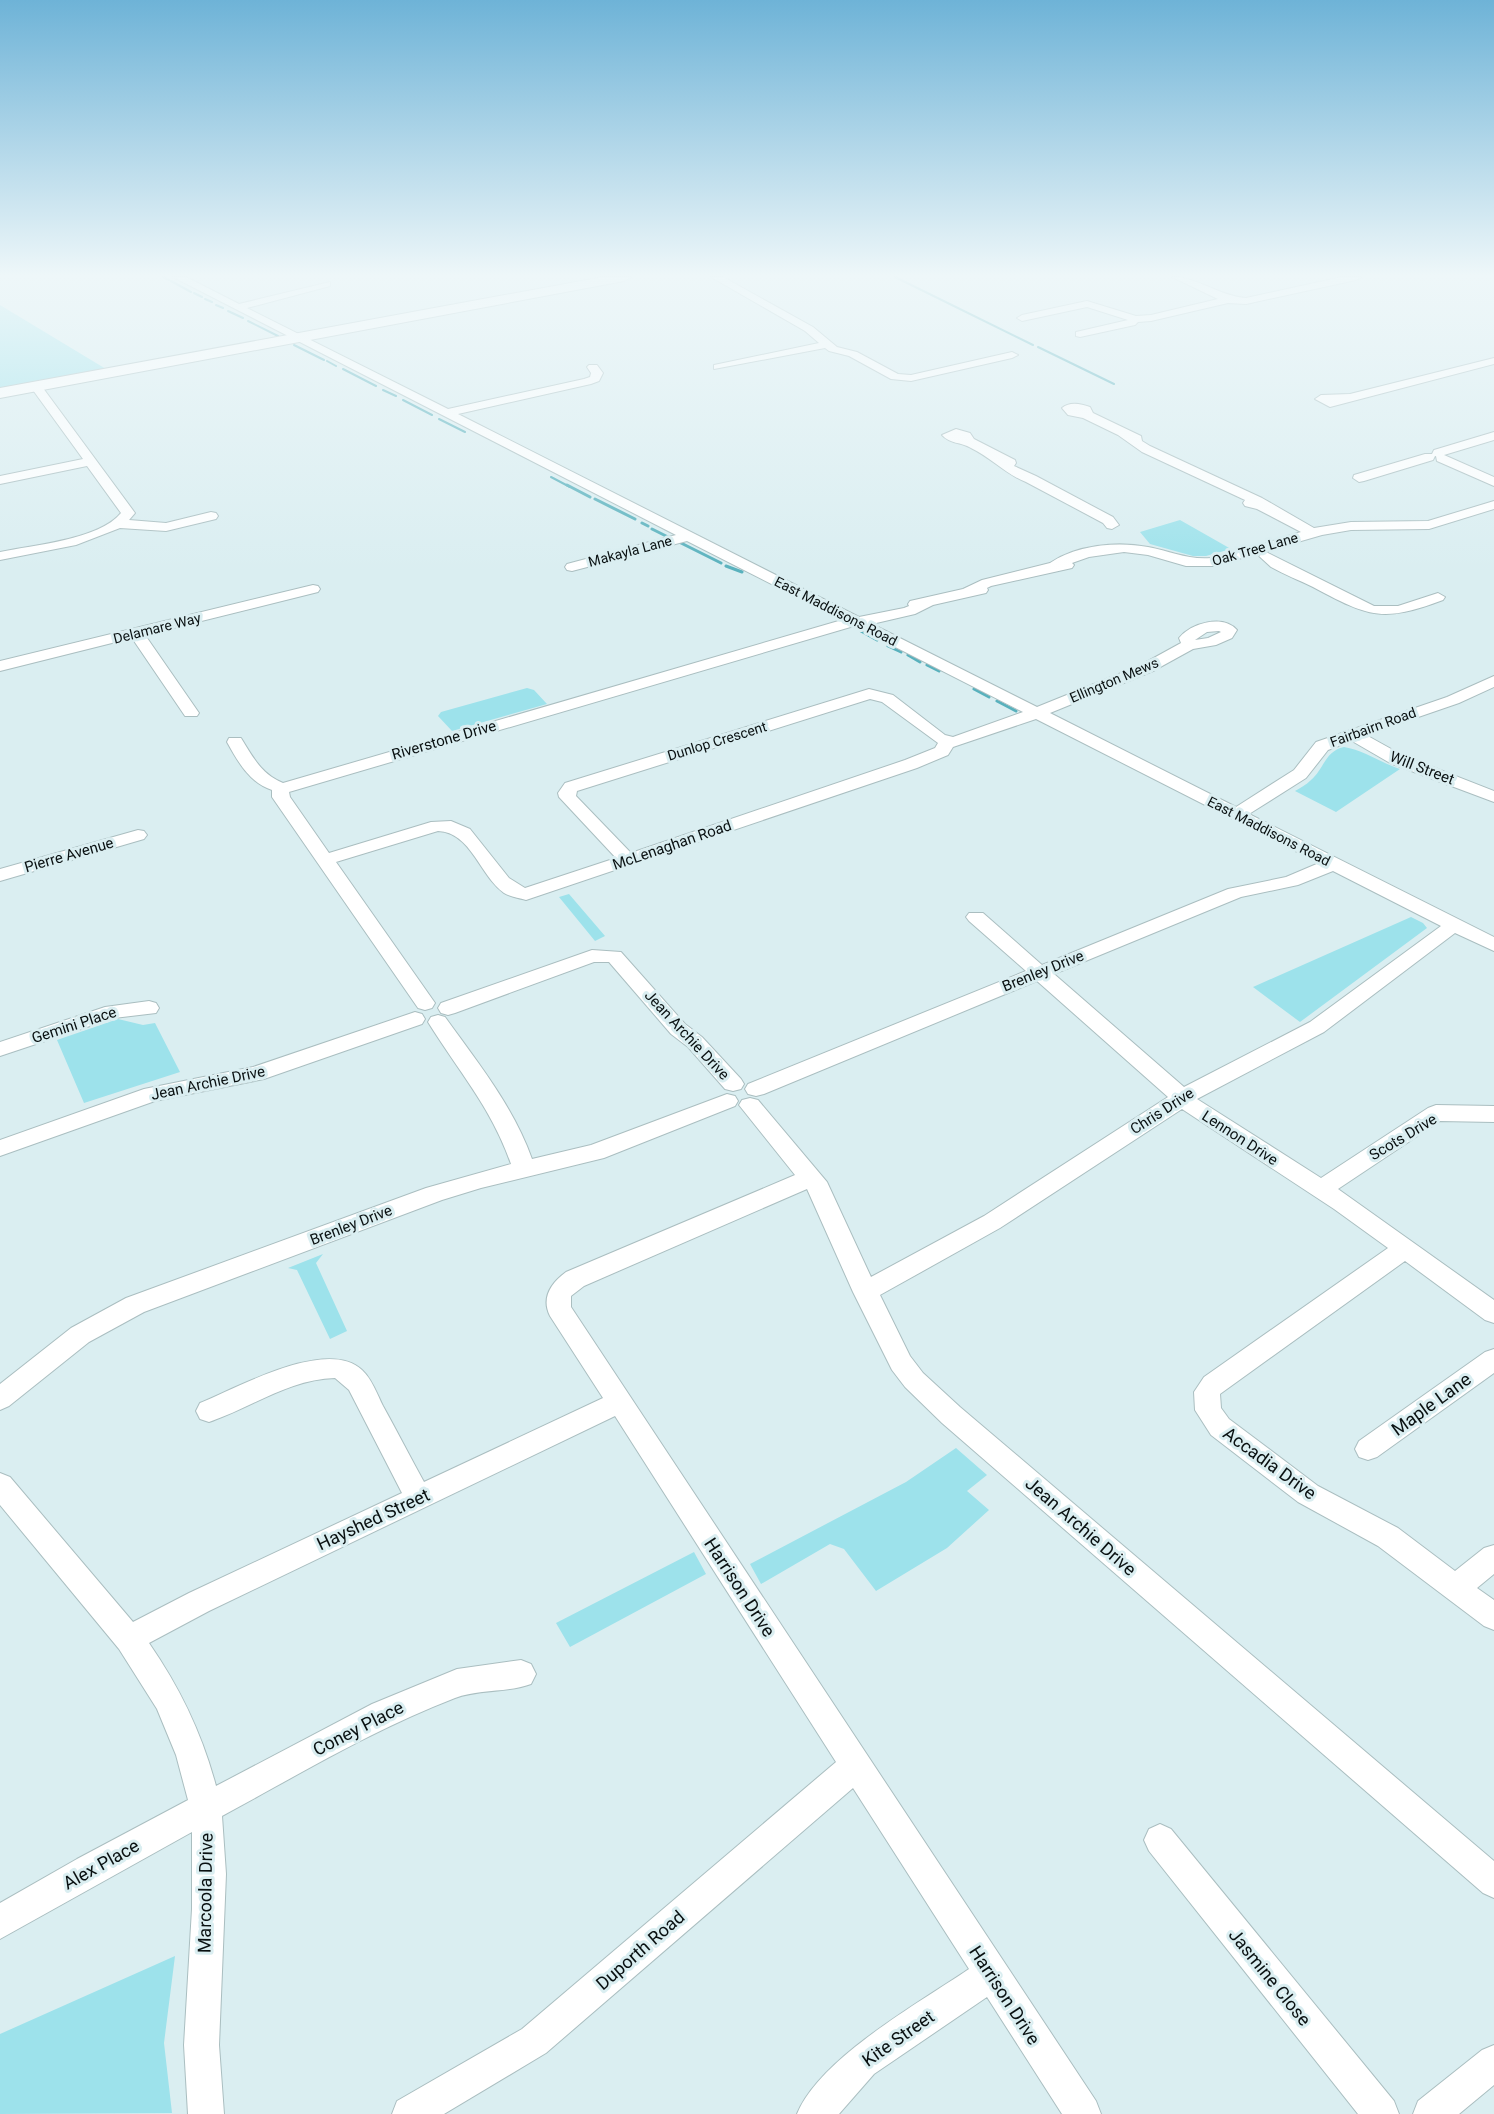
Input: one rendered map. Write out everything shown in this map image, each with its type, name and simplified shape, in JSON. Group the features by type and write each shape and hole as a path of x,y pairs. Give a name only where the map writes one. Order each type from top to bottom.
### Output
{"main road":[{"path":"0,393 92,376"}],"street":[{"name":"East Maddisons Road","path":"374,376 1494,945"},
{"path":"447,413 588,382 595,379 596,376"},
{"path":"893,376 903,379 918,376"},
{"path":"1340,400 1436,376"},
{"path":"36,386 127,509 127,516 121,524"},
{"path":"1087,416 1224,487 1250,503 1262,506 1312,533"},
{"path":"1359,478 1436,456 1494,436"},
{"path":"967,441 1019,475 1031,478 1101,522 1112,525 1129,535 1132,548"},
{"path":"1436,456 1490,481"},
{"path":"0,480 92,461"},
{"name":"Oak Tree Lane","path":"857,621 920,608 927,603 1000,585 1016,577 1079,561 1101,552 1132,548 1181,561 1203,563 1261,553 1312,533 1339,529 1355,531 1437,523 1492,505"},
{"path":"0,556 93,536 121,524 166,526 211,516"},
{"name":"Makayla Lane","path":"572,567 688,536"},
{"path":"1261,553 1296,575 1360,607 1377,612 1398,611 1438,597"},
{"name":"Delamare Way","path":"0,666 313,589"},
{"name":"Riverstone Drive","path":"283,788 857,621"},
{"path":"136,633 191,713"},
{"name":"Ellington Mews","path":"1037,713 1153,665 1189,645"},
{"name":"Fairbairn Road","path":"1236,814 1300,774 1322,746 1453,700 1494,681"},
{"name":"Dunlop Crescent","path":"628,860 569,798 567,793 571,788 869,694 887,698 947,742"},
{"name":"McLenaghan Road","path":"325,860 447,825 456,826 463,831 508,887 520,894 532,892 911,764 942,751 947,742 1037,713"},
{"name":"Will Street","path":"1352,734 1396,759 1494,797"},
{"path":"235,742 255,773 267,784 283,788 281,797 325,860 420,1011 439,1002 443,1015 498,1108 513,1138 524,1170"},
{"name":"Pierre Avenue","path":"0,875 138,835"},
{"name":"Brenley Drive","path":"753,1097 1040,973 1235,894 1291,881 1333,864"},
{"name":"Lennon Drive","path":"976,916 1205,1115 1320,1190 1494,1313"},
{"name":"Chris Drive","path":"865,1292 975,1233 1183,1097 1237,1066 1317,1027 1454,925"},
{"name":"Jean Archie Drive","path":"443,1015 592,956 614,956 678,1029 695,1042 730,1092"},
{"name":"Gemini Place","path":"0,1049 112,1012 149,1008"},
{"name":"Jean Archie Drive","path":"0,1148 152,1094 256,1074 420,1011"},
{"path":"730,1092 740,1106 753,1097"},
{"name":"Brenley Drive","path":"0,1399 69,1341 112,1315 434,1194 596,1152 730,1092"},
{"name":"Jean Archie Drive","path":"753,1097 812,1177 889,1343 901,1363 931,1397 1494,1882"},
{"name":"Scots Drive","path":"1320,1190 1436,1113 1494,1114"},
{"name":"Harrison Drive","path":"812,1177 575,1279 561,1290 557,1303 1083,2114"},
{"name":"Accadia Drive","path":"1404,1249 1213,1384 1207,1392 1208,1410 1220,1427 1308,1494 1388,1537 1494,1617"},
{"name":"Maple Lane","path":"1368,1449 1494,1359"},
{"path":"209,1411 316,1369 336,1368 358,1383 418,1497"},
{"name":"Hayshed Street","path":"129,1639 199,1602 620,1402"},
{"name":"Marcoola Drive","path":"0,1485 129,1639 155,1676 175,1711 195,1766 209,1837 210,1868 200,2022 201,2082 206,2114"},
{"path":"1456,1588 1494,1557"},
{"name":"Coney Place","path":"204,1808 411,1701 457,1683 521,1674"},
{"name":"Duporth Road","path":"410,2114 534,2041 856,1765"},
{"name":"Alex Place","path":"0,1922 88,1870 204,1808"},
{"name":"Jasmine Close","path":"1160,1840 1381,2114"},
{"name":"Kite Street","path":"815,2114 862,2062 991,1974"},
{"path":"1431,2114 1494,2062"}],"shaded area":[{"path":"0,376 71,376 0,389"},
{"path":"1180,520 1231,549 1206,556 1193,556 1150,544 1140,532"},
{"path":"527,688 534,690 547,704 452,731 438,716 441,712"},
{"path":"1344,747 1400,769 1336,812 1295,791 1315,776 1333,752"},
{"path":"569,894 605,936 595,941 559,897"},
{"path":"1411,917 1423,923 1427,928 1300,1022 1253,987"},
{"path":"118,1019 143,1025 155,1023 180,1072 84,1103 57,1040"},
{"path":"323,1254 316,1263 347,1331 330,1339 297,1270 288,1268"},
{"path":"956,1448 987,1475 967,1491 989,1510 947,1548 876,1591 844,1549 830,1544 761,1584 750,1564 906,1482"},
{"path":"694,1552 706,1574 570,1647 556,1623"},
{"path":"175,1956 164,2043 172,2113 0,2114 0,2034"}],"waterway":[{"path":"356,376 376,386"},
{"path":"1097,376 1114,384"},
{"path":"383,390 396,396"},
{"path":"403,400 432,415"},
{"path":"439,419 465,432"},
{"path":"551,477 570,487"},
{"path":"567,485 590,497"},
{"path":"595,499 635,519"},
{"path":"642,523 648,526"},
{"path":"652,529 672,539"},
{"path":"677,541 721,563"},
{"path":"726,566 742,572"},
{"path":"861,631 877,640"},
{"path":"888,646 901,652"},
{"path":"908,655 920,662"},
{"path":"927,665 939,671"},
{"path":"974,689 989,697"},
{"path":"997,701 1016,711"}]}
